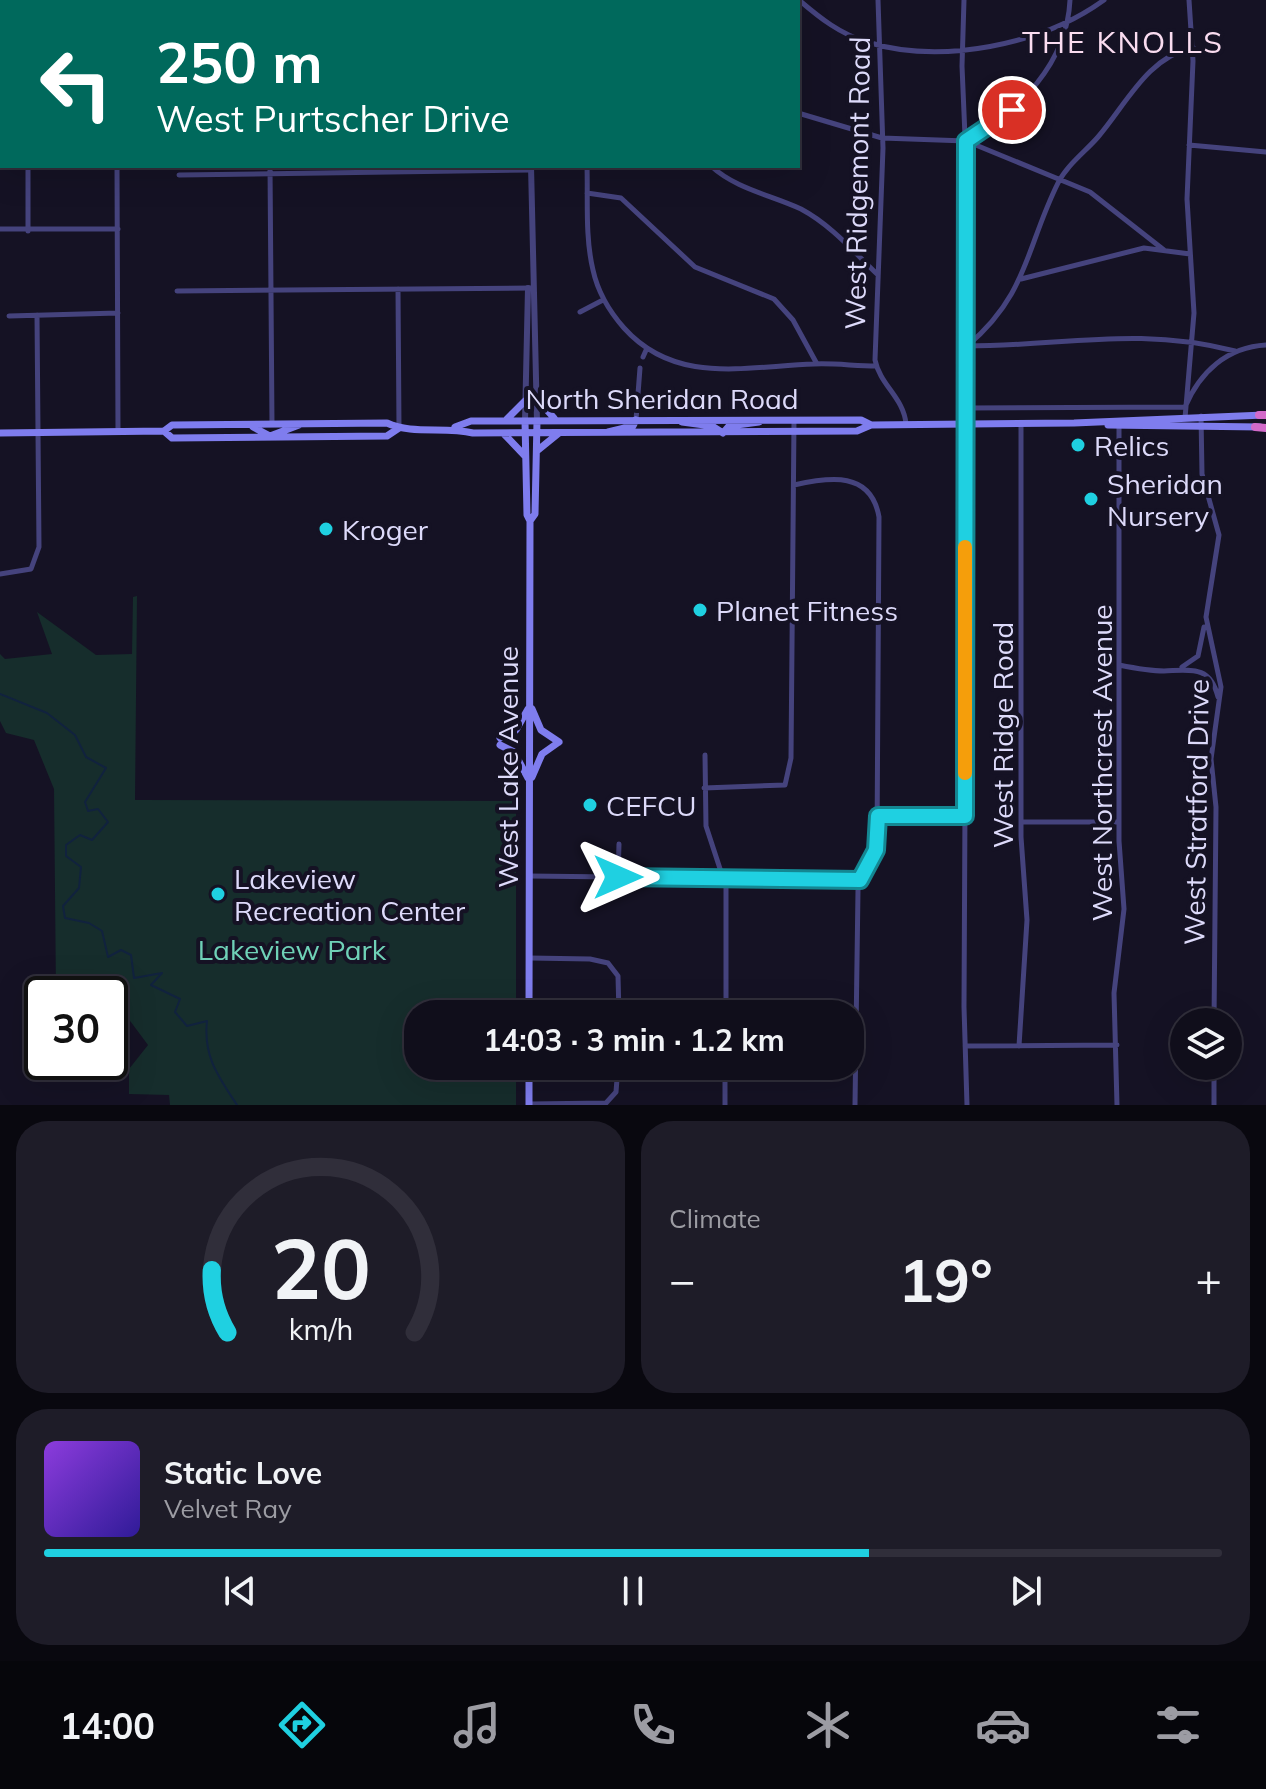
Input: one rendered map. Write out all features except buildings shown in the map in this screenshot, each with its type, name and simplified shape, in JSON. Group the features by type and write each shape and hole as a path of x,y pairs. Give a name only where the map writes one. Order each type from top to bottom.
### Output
{"highway":[{"path":"1255,427 1266,428"}],"main road":[{"path":"537,399 549,416 560,421"},
{"path":"503,421 513,416 525,401"},
{"name":"North Sheridan Road","path":"1119,423 1201,416 1264,415"},
{"path":"608,432 634,426 636,420"},
{"path":"677,420 712,426 723,433 729,426 765,420"},
{"name":"North Sheridan Road","path":"453,428 471,421 861,420 871,425"},
{"name":"West Lake Avenue","path":"525,421 527,515 530,521 529,1000"},
{"name":"West Lake Avenue","path":"530,521 535,514 537,421"},
{"name":"North Sheridan Road","path":"0,433 164,431 172,425 387,423 399,428 453,428 473,433 857,431 871,425 966,423 1255,427"},
{"path":"244,425 270,436 301,424"},
{"name":"North Sheridan Road","path":"164,431 172,438 387,436 399,428"},
{"path":"502,432 512,439 525,457"},
{"path":"537,452 560,432"},
{"path":"530,703 516,730 500,741 514,752 530,782"},
{"path":"530,703 541,730 559,742 542,754 530,782"},
{"path":"529,1080 529,1104"}],"street":[{"name":"West Ridgemont Road","path":"876,366 882,138 878,0"},
{"path":"964,0 967,1105"},
{"path":"966,141 1005,116 1037,83 1054,58 1067,23 1070,0"},
{"path":"800,1 836,29 880,45 962,49 1020,41 1067,23 1104,0"},
{"path":"1185,428 1193,341 1189,145 1193,47 1189,0"},
{"path":"966,346 996,317 1021,279 1060,179 1150,71 1172,54 1193,47"},
{"path":"800,114 882,138 966,141 1103,200 1164,250"},
{"path":"1189,145 1266,152"},
{"path":"28,168 28,231"},
{"path":"117,168 118,431"},
{"path":"179,175 270,170 531,168"},
{"name":"West Lake Avenue","path":"525,421 531,168"},
{"path":"587,168 590,256 603,300 626,330 647,348 675,362 706,370 817,364 876,366 903,408 906,424"},
{"path":"714,168 739,185 808,213 840,237 878,275"},
{"path":"270,170 272,424"},
{"path":"587,193 621,198 695,267 774,299 790,316 817,364"},
{"path":"0,229 118,229"},
{"path":"1021,279 1139,249 1190,254"},
{"path":"177,291 530,288"},
{"name":"West Lake Avenue","path":"530,288 537,421"},
{"path":"398,289 399,428"},
{"path":"580,312 603,300"},
{"path":"9,316 118,313"},
{"path":"0,574 31,569 39,547 37,315"},
{"path":"966,346 1006,347 1119,336 1193,341 1236,351 1266,345"},
{"path":"643,357 647,348"},
{"path":"1185,407 1203,375 1236,351"},
{"path":"636,420 640,368"},
{"path":"966,408 1185,407"},
{"name":"West Stratford Drive","path":"1201,416 1202,474 1219,535 1206,614 1221,681 1211,759 1216,807 1214,1008"},
{"path":"704,788 785,785 791,758 794,420"},
{"name":"West Ridge Road","path":"1019,1046 1027,929 1021,822 1021,423"},
{"name":"West Northcrest Avenue","path":"1117,1105 1114,993 1124,909 1119,822 1119,423"},
{"path":"794,485 825,478 848,479 868,491 879,512 878,816 876,850 860,880 855,1105"},
{"path":"1177,669 1193,661 1201,649 1206,614"},
{"path":"1119,665 1148,670 1196,668 1209,677 1218,695 1218,714"},
{"path":"705,755 706,830 724,878 726,1000"},
{"path":"878,816 965,816"},
{"path":"1021,822 1119,822"},
{"path":"618,877 619,844"},
{"path":"529,876 860,880"},
{"path":"529,958 590,959 608,963 618,976 619,1000"},
{"path":"965,1046 1117,1045"},
{"path":"529,1104 606,1103 616,1090 617,1080"},
{"path":"725,1080 725,1105"},
{"path":"1214,1080 1214,1105"}],"green space":[{"name":"Lakeview Park","path":"137,596 135,800 516,801 516,1000 404,1000 404,1080 516,1080 516,1105 170,1105 169,1095 129,1094 129,1069 148,1045 128,1018 128,976 56,976 54,789 34,740 6,733 0,721 0,654 5,659 52,654 37,612 96,655 132,654 133,597"}],"waterway":[{"path":"0,694 47,713 75,735 86,757 106,768 85,802 88,811 98,809 108,822 92,840 80,835 66,845 66,856 81,867 79,888 63,906 65,918 89,923 102,931 108,957 121,950 131,955 134,978 162,973 151,985 180,999 175,1012 187,1026 207,1021 210,1055 218,1075 237,1105"}],"slow traffic":[{"path":"965,547 965,773"}],"place":[{"name":"Relics","path":"1078,445"},
{"name":"Sheridan Nursery","path":"1091,499"},
{"name":"Kroger","path":"326,529"},
{"name":"Planet Fitness","path":"700,610"},
{"name":"CEFCU","path":"590,805"},
{"name":"Lakeview Recreation Center","path":"218,894"}],"district":[{"name":"THE KNOLLS","path":"1123,42"}],"route":[{"path":"618,877 860,880 876,850 878,816 965,816 966,141 1012,110"}]}
